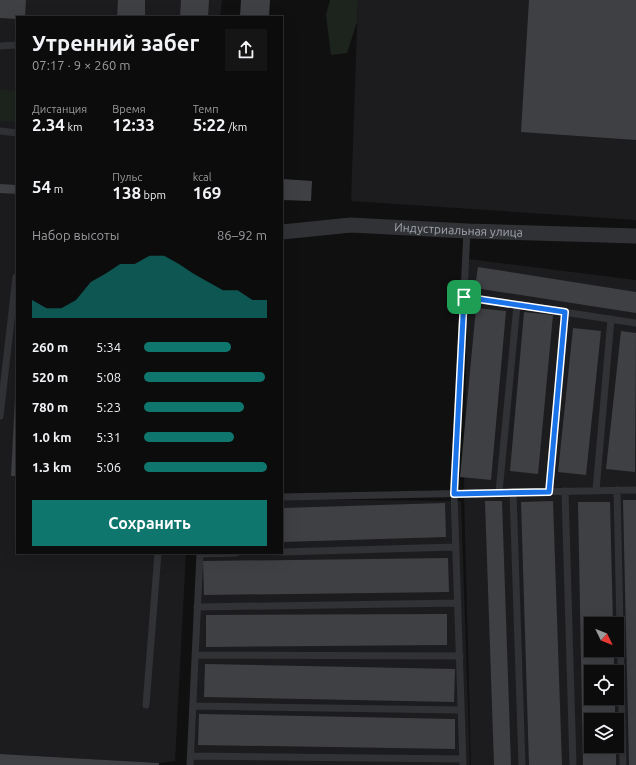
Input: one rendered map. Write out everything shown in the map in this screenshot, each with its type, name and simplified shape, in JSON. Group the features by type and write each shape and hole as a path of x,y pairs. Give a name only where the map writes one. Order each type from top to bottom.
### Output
{"street":[{"name":"Индустриальная улица","path":"283,232 351,225 467,231 636,236"}],"lane":[{"path":"0,46 16,45"},
{"path":"0,131 16,133"},
{"path":"191,756 463,762 454,494 467,231"},
{"path":"0,416 16,277"},
{"path":"464,297 636,322"},
{"path":"499,492 517,305"},
{"path":"549,492 565,312"},
{"path":"596,490 611,319"},
{"path":"617,490 623,765"},
{"path":"283,497 636,490"},
{"path":"565,491 573,765"},
{"path":"513,492 522,765"},
{"path":"283,552 456,547"},
{"path":"146,705 158,554"},
{"path":"190,765 200,554"},
{"path":"197,607 458,603"},
{"path":"195,655 460,656"},
{"path":"193,706 462,710"}],"shaded area":[{"path":"0,0 222,0 220,16 16,16 16,554 186,554 175,761 159,763 0,754"},
{"path":"330,0 358,0 357,22 347,53 331,55 326,15"},
{"path":"358,0 636,0 636,220 351,201"},
{"path":"0,89 16,91 16,122 0,121"},
{"path":"468,259 636,280 636,765 471,765 464,493"},
{"path":"283,499 461,501 470,765 187,765 199,554 283,554"}],"building":[{"path":"0,0 26,0 25,16 16,16 16,19 0,18"},
{"path":"118,0 145,0 145,16 117,16"},
{"path":"181,0 209,0 208,16 180,16"},
{"path":"241,0 270,0 269,16 240,16"},
{"path":"529,0 636,0 636,140 521,132"},
{"path":"283,179 312,181 311,201 283,200"},
{"path":"0,184 16,185 16,194 0,193"},
{"path":"478,267 636,292 636,313 475,288"},
{"path":"476,308 506,311 491,480 460,477"},
{"path":"524,312 553,315 538,474 510,471"},
{"path":"573,328 601,331 586,475 558,472"},
{"path":"621,331 636,333 635,472 606,469"},
{"path":"16,378 16,476 11,476"},
{"path":"623,500 636,500 636,765 629,765"},
{"path":"485,501 502,501 511,765 494,765"},
{"path":"553,501 562,765 529,765 521,502"},
{"path":"578,502 610,502 613,617 584,617 584,657 614,657 614,665 584,665 584,705 615,705 615,713 584,713 584,753 616,753 616,765 583,765"},
{"path":"445,503 446,537 283,542 283,508"},
{"path":"448,558 449,592 204,595 203,561"},
{"path":"447,614 447,645 206,647 206,615"},
{"path":"205,664 455,669 454,702 204,697"},
{"path":"199,714 455,719 455,749 198,745"},
{"path":"0,754 159,763 159,765 0,765"}],"route":[{"path":"464,297 565,312 549,492 454,494 464,297"}]}
